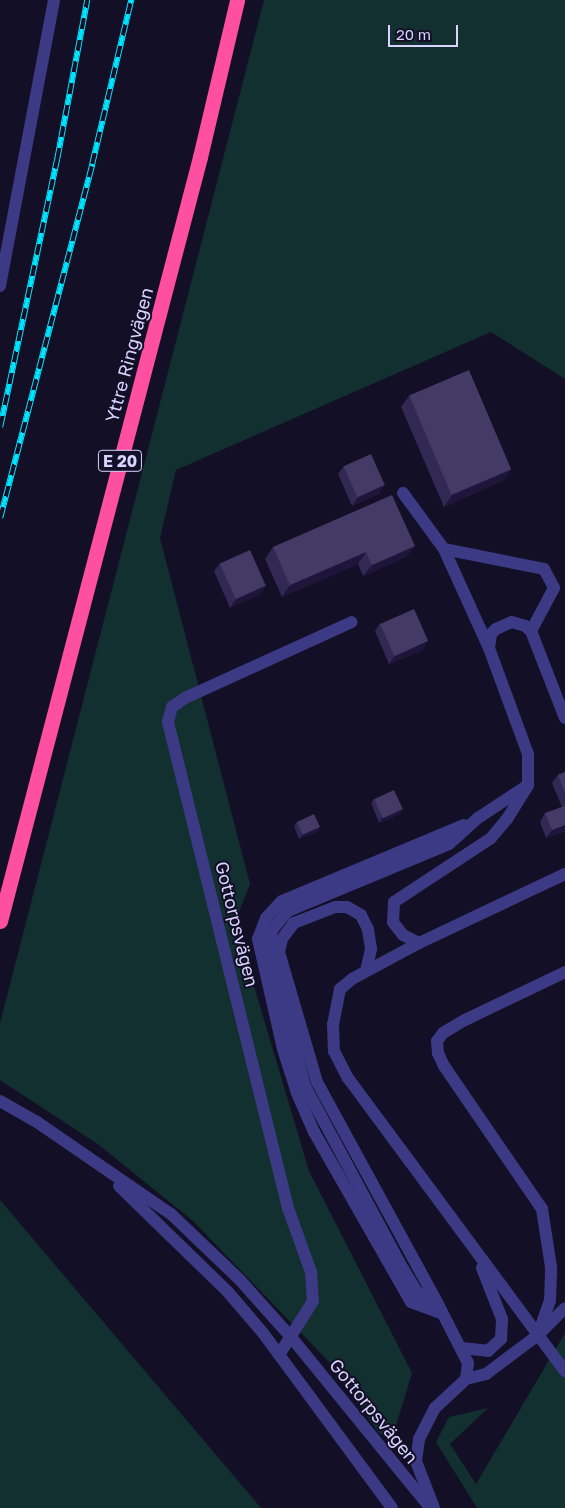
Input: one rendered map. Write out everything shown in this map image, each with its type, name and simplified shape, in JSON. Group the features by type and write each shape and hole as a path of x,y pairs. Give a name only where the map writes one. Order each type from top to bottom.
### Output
{"highway":[{"name":"Yttre Ringvägen","path":"0,921 200,157 237,0"}],"street":[{"path":"0,286 54,0"},
{"path":"403,493 444,550 489,648 528,754 528,785 508,819 491,838 394,902 393,922 404,934 419,942"},
{"path":"444,550 544,569 554,588 530,631"},
{"name":"Gottorpsvägen","path":"279,1355 314,1301 311,1272 288,1208 168,722 172,707 185,698 352,622"},
{"path":"489,648 491,634 504,624 519,623 530,631 565,718"},
{"path":"439,1309 411,1302 314,1132 297,1093 283,1049 258,939 266,918 282,901 478,818 528,785"},
{"path":"565,874 419,942 366,971 340,989 333,1024 334,1051 348,1078 565,1371"},
{"path":"366,971 370,948 368,929 361,915 347,907 335,907 294,923 282,939 279,952 316,1082 461,1348 468,1363 466,1379"},
{"path":"538,1335 550,1301 551,1267 542,1209 444,1066 438,1053 437,1041 443,1033 465,1020 565,972"},
{"name":"Gottorpsvägen","path":"0,1101 171,1214 240,1280 291,1337 432,1508"},
{"name":"Gottorpsvägen","path":"90,1159 228,1292 279,1355 392,1508"},
{"path":"461,1348 488,1351 498,1345 502,1333 502,1319 476,1252"},
{"path":"432,1508 416,1460 419,1439 435,1408 466,1379 486,1374 538,1335 565,1308"}],"green space":[{"path":"264,0 565,0 565,379 491,332 176,470 160,538 250,884 235,922 309,1171 412,1373 391,1442 378,1432 330,1363 193,1221 99,1145 0,1080 0,1023"},
{"path":"0,1200 261,1508 0,1508"},
{"path":"565,1333 565,1508 477,1508 436,1442 449,1417 488,1408 450,1444 476,1484"}],"building":[{"path":"469,370 511,469 451,495 409,395"},
{"path":"371,454 385,485 357,497 344,466"},
{"path":"392,495 415,546 372,565 366,552 290,585 273,547"},
{"path":"250,550 266,586 236,599 220,563"},
{"path":"414,609 428,641 394,656 380,624"},
{"path":"565,772 565,793 558,775"},
{"path":"394,790 403,809 383,818 374,799"},
{"path":"565,806 565,825 552,830 545,813"},
{"path":"314,814 320,827 303,835 297,822"}],"railway":[{"path":"0,427 57,159 87,0"},
{"path":"0,518 92,164 131,0"}]}
